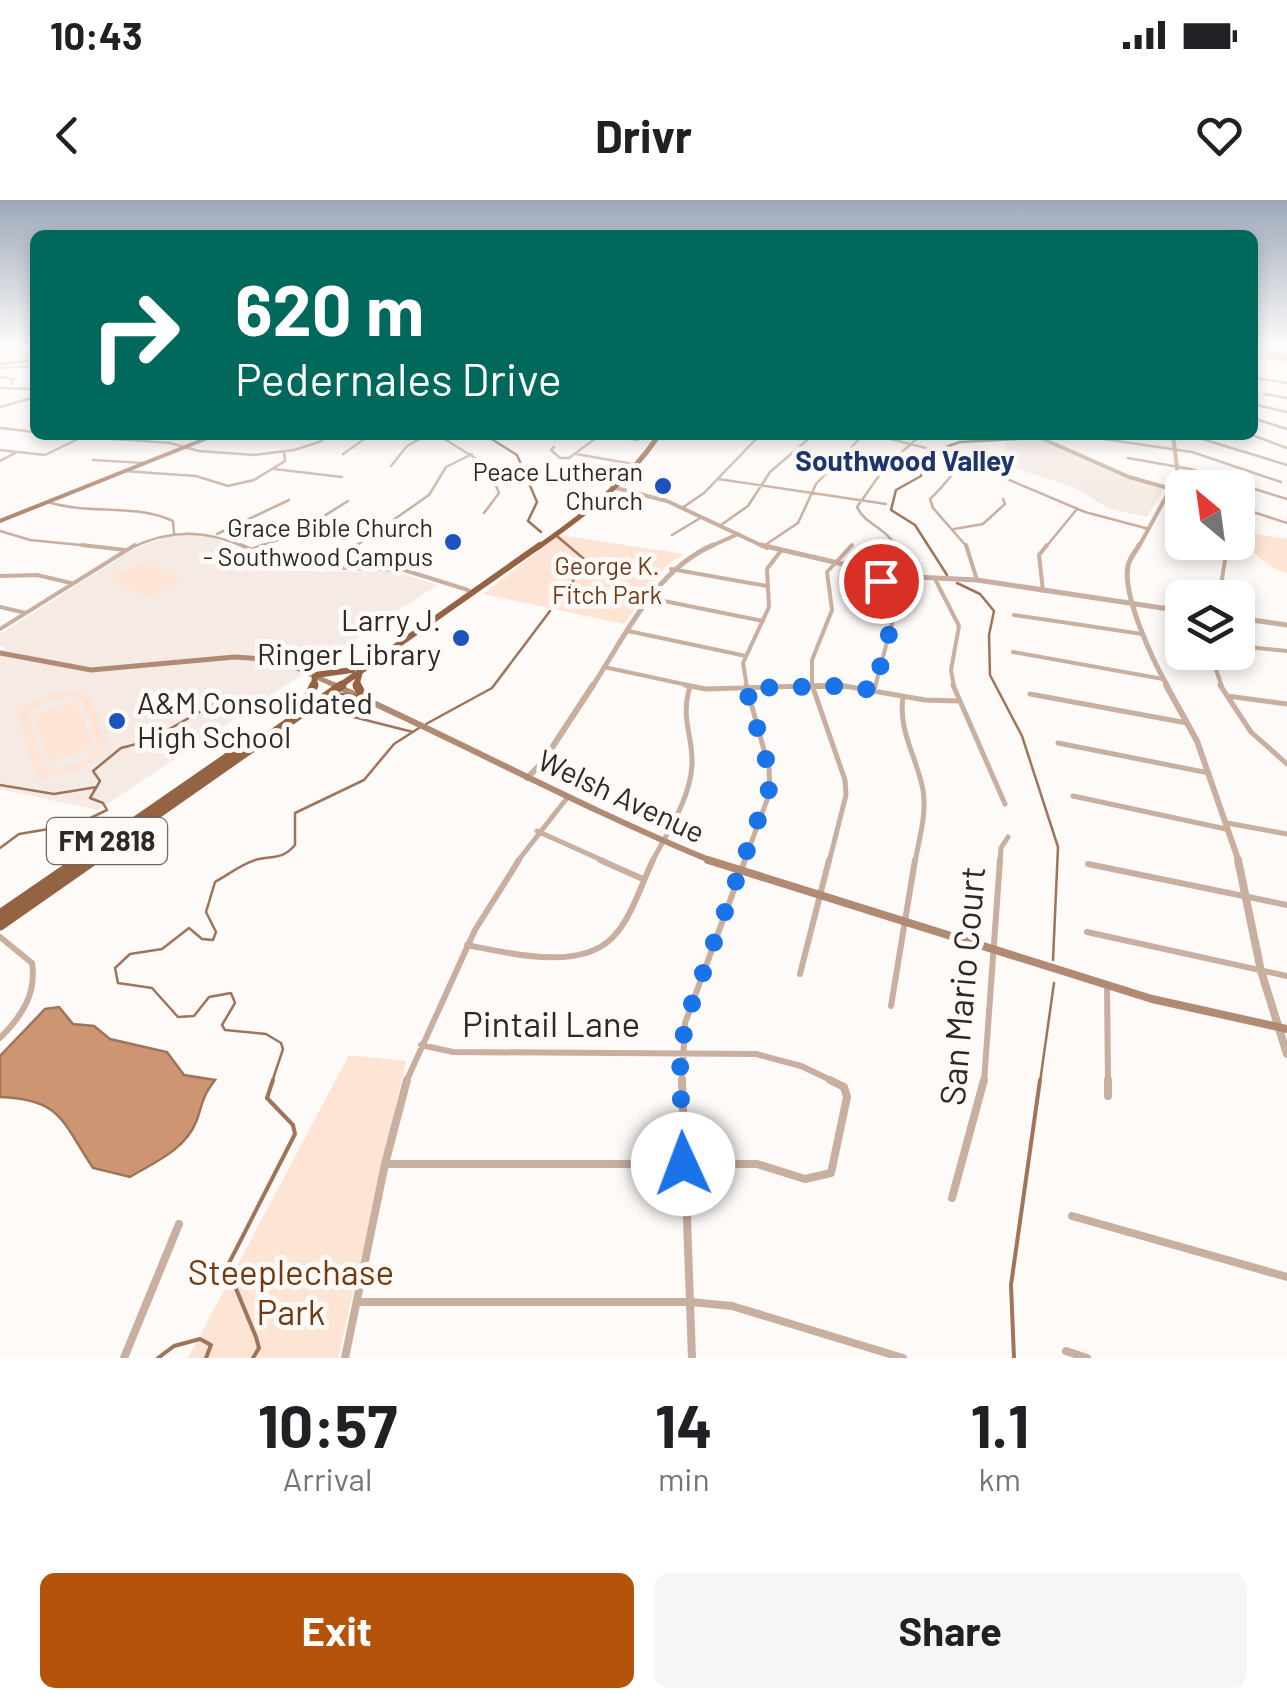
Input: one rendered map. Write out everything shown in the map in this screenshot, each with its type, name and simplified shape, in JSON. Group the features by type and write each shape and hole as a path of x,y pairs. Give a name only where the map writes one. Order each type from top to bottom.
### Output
{"highway":[{"name":"FM 2818","path":"615,488 653,440"},
{"name":"FM 2818","path":"1,926 615,488 653,440"},
{"path":"308,704 315,675 356,670 356,688 365,700"},
{"path":"308,704 340,697 365,700"}],"main road":[{"path":"2,519 203,440"},
{"name":"Welsh Avenue","path":"1,654 91,670 256,657 277,659 740,874 1107,986 1282,1028"}],"street":[{"path":"1258,405 1287,412"},
{"path":"1258,420 1287,429"},
{"path":"0,428 30,431"},
{"path":"1258,437 1287,448"},
{"path":"0,450 48,454 75,440"},
{"path":"133,440 254,455 284,452 322,441"},
{"path":"343,454 363,440"},
{"path":"391,466 401,451 419,440"},
{"path":"447,440 488,466 498,487 494,502 484,512"},
{"path":"554,447 551,450 560,458 576,454 596,440"},
{"path":"682,508 702,498 739,450 753,440"},
{"path":"720,525 748,506 770,472 807,440"},
{"path":"762,546 796,526 809,506 816,484 858,440"},
{"path":"894,440 926,448"},
{"path":"906,577 893,540 860,514 857,507 870,484 914,440"},
{"path":"1045,440 1129,477 1165,488"},
{"path":"1112,440 1176,449 1281,482"},
{"path":"1174,440 1177,470"},
{"path":"1205,440 1287,465"},
{"path":"978,580 970,550 933,508 930,499 947,484 958,463 982,450"},
{"path":"0,461 18,452"},
{"path":"124,472 155,477 197,476 230,486 253,482 274,469 285,460 284,452"},
{"path":"336,568 355,543 428,498 442,483 446,467 472,454"},
{"path":"576,454 634,464"},
{"path":"1128,458 1178,467 1287,499"},
{"path":"94,460 144,463"},
{"path":"958,463 1077,509 1149,530"},
{"path":"274,469 342,477"},
{"path":"718,479 886,504"},
{"path":"615,488 682,508 762,546 830,564 883,575 978,580 1165,609"},
{"path":"1165,499 1126,574 1163,679 1209,773 1228,826 1248,898 1261,970 1287,1054"},
{"path":"217,534 289,500"},
{"path":"954,530 983,524 1005,504 1003,500"},
{"path":"485,501 494,502"},
{"path":"48,502 75,510 123,510 162,516 173,521 174,533"},
{"path":"251,550 300,531 348,502"},
{"path":"1044,591 1038,555 1077,509"},
{"path":"1255,512 1287,522"},
{"path":"672,535 702,517"},
{"path":"0,531 34,542 91,543 125,550"},
{"path":"0,629 125,550 174,533 217,534 288,566 404,570 465,593"},
{"path":"527,778 542,763 671,569 692,554 738,534"},
{"path":"800,974 844,809 846,782 810,668 833,606 825,581 830,564 852,545"},
{"path":"692,1358 680,1050 685,1023 772,781 743,672 746,656 769,607 767,569 780,552"},
{"path":"1222,580 1225,560"},
{"path":"671,569 767,586"},
{"path":"0,576 37,575 72,583"},
{"path":"874,690 895,612 883,588 883,575"},
{"path":"935,578 958,626 951,670 960,701 1006,804"},
{"path":"649,598 763,622"},
{"path":"0,607 26,613"},
{"path":"1014,615 1145,634"},
{"path":"1255,620 1287,625"},
{"path":"628,632 746,656"},
{"path":"1255,648 1287,651"},
{"path":"1013,652 1163,679"},
{"path":"604,667 690,686 813,686 960,701"},
{"path":"1212,670 1272,757 1287,764"},
{"path":"467,945 528,956 594,951 607,946 689,788 692,774 683,711 690,686"},
{"path":"1030,694 1187,724"},
{"path":"1227,696 1287,704"},
{"path":"891,1006 924,793 900,721 903,697"},
{"path":"1058,743 1209,773"},
{"path":"1073,796 1287,834"},
{"path":"345,1358 405,1084 467,945 537,831 568,797"},
{"path":"537,831 643,880"},
{"name":"San Mario Court","path":"952,1198 984,1085 1001,848 1008,837"},
{"path":"1088,864 1287,905"},
{"path":"0,1038 18,1018 34,984 32,963 1,926"},
{"path":"1087,932 1287,976"},
{"path":"1107,986 1108,1096"},
{"name":"Pintail Lane","path":"421,1044 452,1052 680,1050 772,1056 839,1082 847,1096 831,1173 824,1180 810,1180 757,1164 683,1164"},
{"path":"385,1164 683,1164"},
{"path":"1072,1216 1287,1276"},
{"path":"124,1358 180,1224"},
{"path":"357,1302 691,1302 732,1306 903,1358"},
{"path":"1066,1352 1087,1358"}],"shaded area":[{"path":"1040,440 1163,490 1147,517 1108,508 1075,488 1012,467 1005,459 1006,441"},
{"name":"A&M Consolidated High School","path":"209,536 286,571 397,572 437,585 98,810 0,789 0,652 5,648 0,646 0,634 134,549 166,537"},
{"path":"59,1007 73,1024 94,1026 110,1039 167,1052 184,1075 215,1080 184,1140 168,1155 130,1177 93,1168 66,1126 48,1108 36,1102 0,1097 0,1056 45,1009"}],"green space":[{"path":"1255,534 1287,539 1287,573 1255,553"},
{"name":"George K. Fitch Park","path":"559,535 684,554 666,566 624,624 483,594"},
{"path":"147,561 184,580 147,598 110,578"},
{"path":"73,691 90,697 107,746 84,766 38,780 17,710 47,696","holes":["66,695 81,698 100,747 80,765 53,770 42,763 29,715 42,702"]},
{"path":"76,701 94,746 49,763 34,716"},
{"name":"Steeplechase Park","path":"349,1055 406,1061 338,1358 188,1358"}],"waterway":[{"path":"493,440 517,455 537,502 528,521 541,532"},
{"path":"947,575 915,525 891,510 896,490 921,476 928,453 960,442 998,440"},
{"path":"554,605 571,585 584,559 558,537"},
{"path":"957,583 980,594 994,611 989,635 990,675 1022,736 1058,847 1053,960"},
{"path":"426,724 492,688 550,611"},
{"path":"96,787 100,781 93,771 121,748 148,741 221,700 259,709 289,701"},
{"path":"318,708 413,732"},
{"path":"413,732 419,728"},
{"path":"272,1082 283,1049 281,1043 266,1034 225,1030 222,1025 235,1003 231,993 209,997 194,1016 178,1017 152,988 118,983 115,968 130,954 162,949 189,928 202,939 213,940 216,932 206,912 215,882 248,863 287,853 295,845 295,813 364,780 394,744 413,732"},
{"path":"0,785 54,794 96,787"},
{"path":"0,848 19,834 78,824 107,810 103,803 90,798 96,787"},
{"path":"1040,1082 1054,983"},
{"path":"253,1358 259,1348 256,1337 227,1267 295,1134 293,1125 267,1098 273,1080"},
{"path":"1014,1358 1011,1285 1040,1080"},
{"path":"158,1358 174,1346 200,1339 211,1345 206,1358"}],"place":[{"name":"Peace Lutheran Church","path":"663,486"},
{"name":"Grace Bible Church - Southwood Campus","path":"453,542"},
{"name":"Larry J. Ringer Library","path":"461,638"},
{"name":"A&M Consolidated High School","path":"117,721"}],"district":[{"name":"Southwood Valley","path":"905,461"}],"route":[{"path":"683,1164 680,1050 685,1023 772,781 746,688 839,686 874,690 895,612 881,581"}]}
